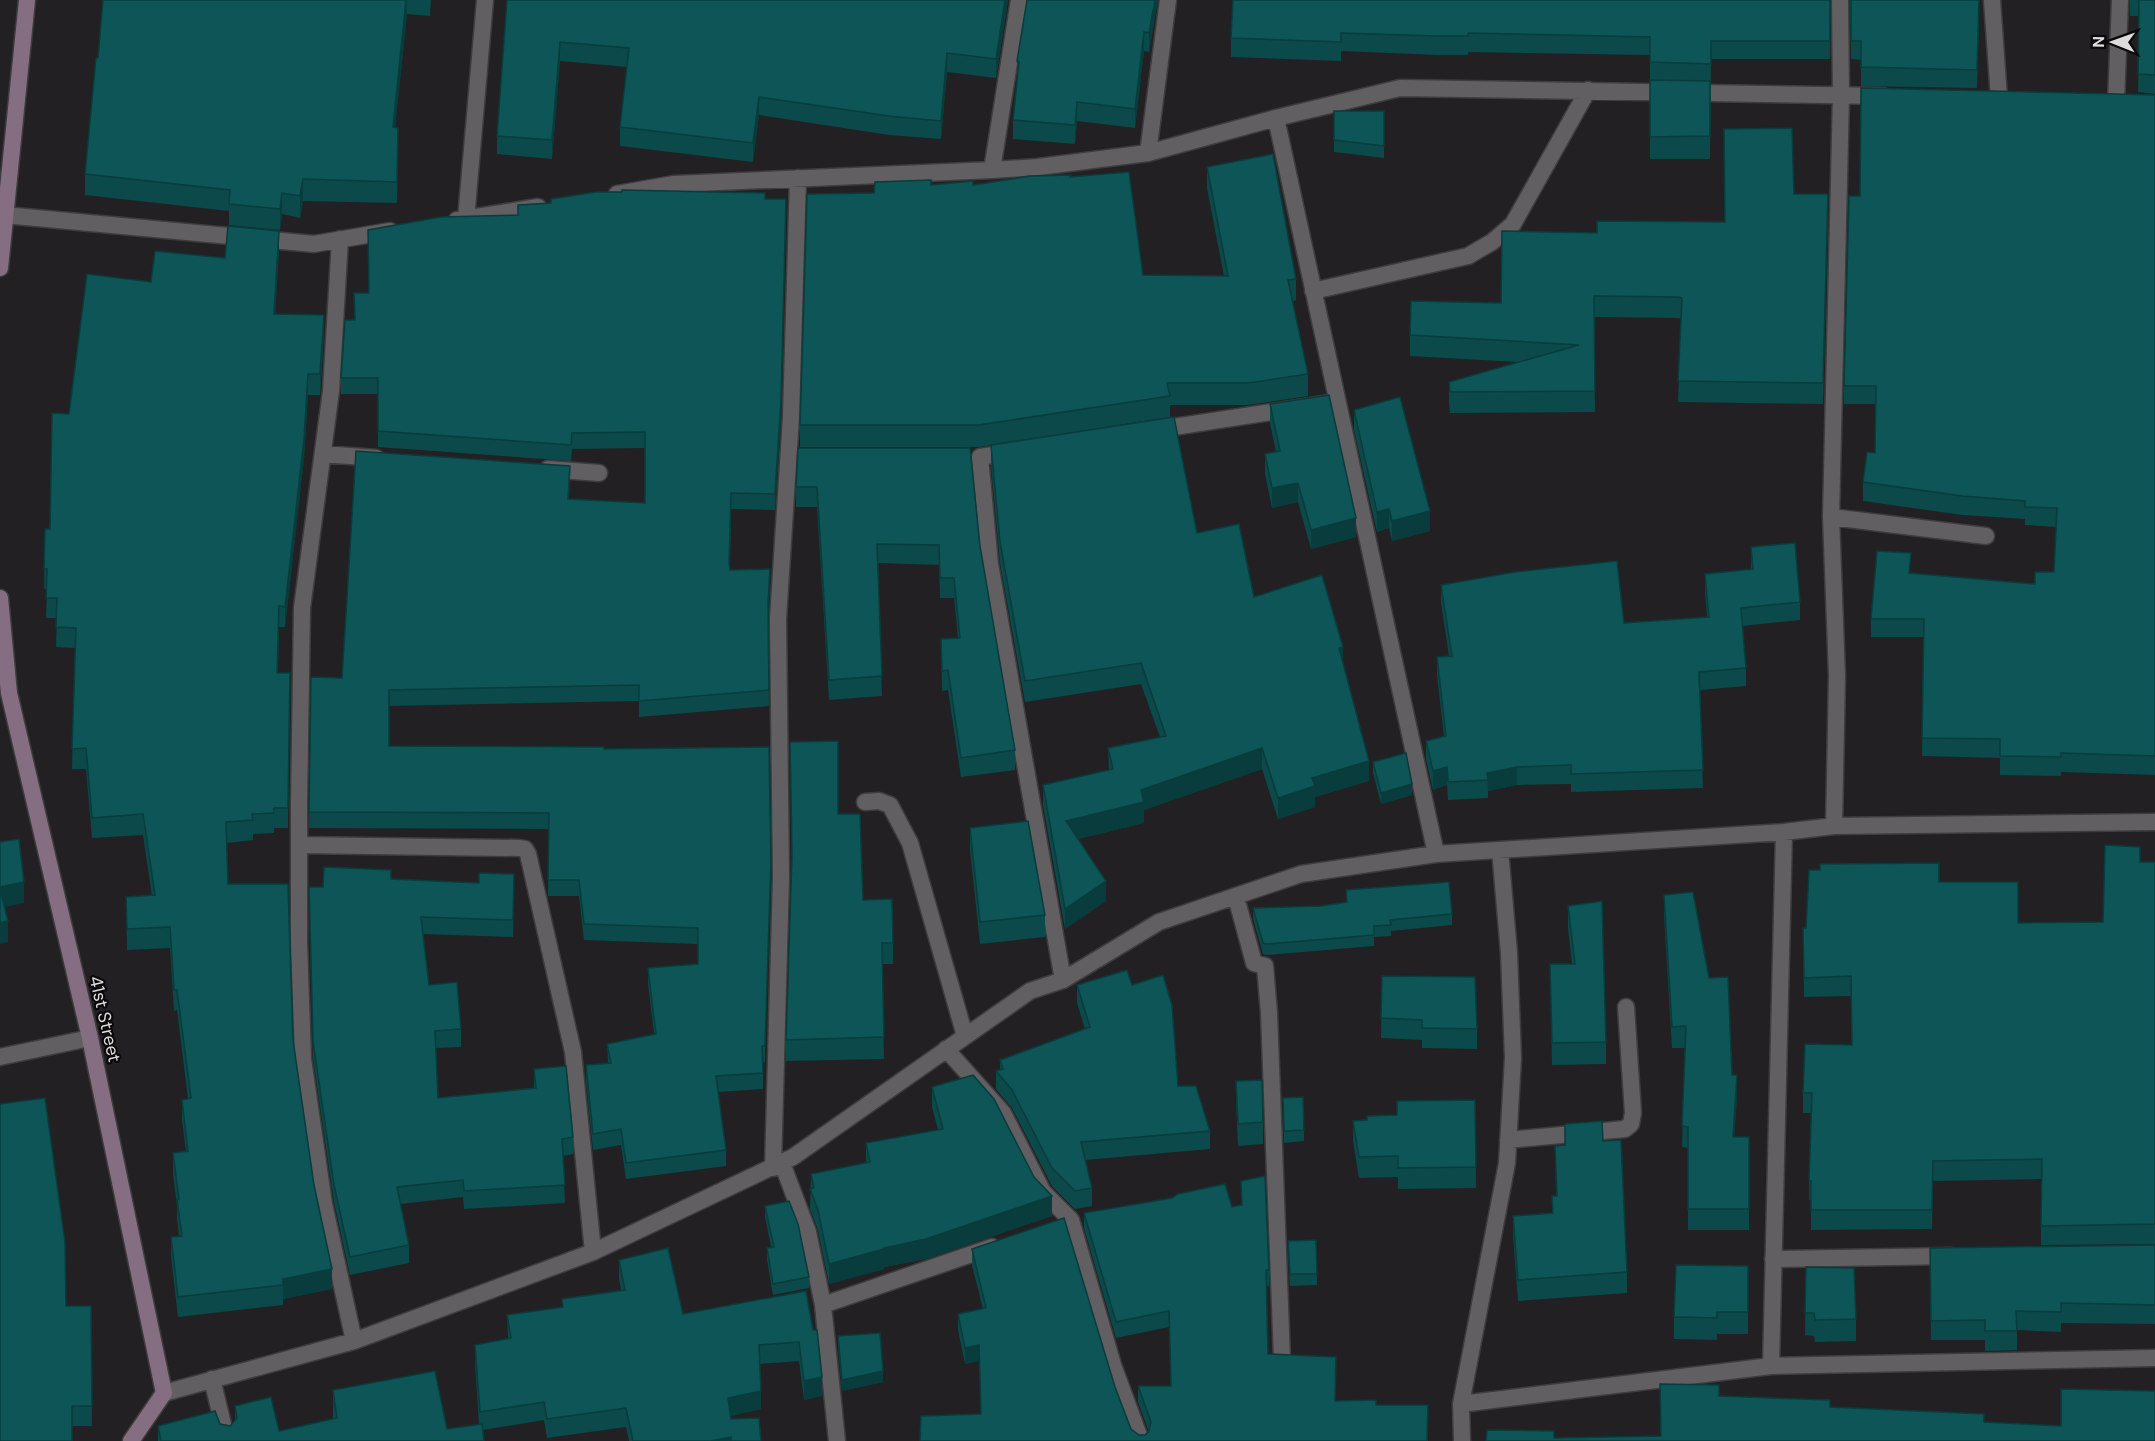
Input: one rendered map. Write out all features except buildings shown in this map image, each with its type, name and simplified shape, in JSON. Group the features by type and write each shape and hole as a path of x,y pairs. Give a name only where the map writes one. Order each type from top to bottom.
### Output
{"main road":[{"path":"0,268 27,0"},
{"name":"41st Street","path":"0,598 4,693 90,1038 164,1393"},
{"path":"131,1441 164,1393"}],"street":[{"path":"466,219 485,0"},
{"path":"992,170 1019,0"},
{"path":"1148,153 1168,0"},
{"path":"1834,826 1837,676 1831,517 1841,95 1840,0"},
{"path":"1992,0 1999,98"},
{"path":"2120,0 2110,101 2136,102"},
{"path":"605,196 674,184 1038,167 1148,153 1276,118 1400,88 1898,96"},
{"path":"1313,291 1468,256 1492,242 1512,224 1588,90"},
{"path":"1276,118 1436,854"},
{"path":"798,178 792,405 794,457 778,619 781,877 777,1166 808,1232 823,1305 837,1441"},
{"path":"443,222 559,203"},
{"path":"4,215 314,244 409,228"},
{"path":"340,239 331,391 302,608 299,845 303,1059 324,1204 354,1341"},
{"path":"1141,432 1337,402"},
{"path":"1026,450 974,457 990,564 1063,980"},
{"path":"323,454 392,459"},
{"path":"530,468 599,473"},
{"path":"1831,517 1986,536"},
{"path":"865,802 879,801 890,806 910,843 965,1036"},
{"path":"164,1393 354,1341 592,1252 794,1157 1030,991 1063,980 1160,922 1301,874 1436,854 1784,832 1834,826 2155,822"},
{"path":"1772,1366 1784,832"},
{"path":"299,845 525,849 573,1052 592,1252"},
{"path":"1462,1441 1461,1404 1507,1163 1513,1058 1509,953 1500,850"},
{"path":"1236,897 1254,963 1265,966 1269,1013 1282,1359"},
{"path":"1508,1140 1625,1129 1631,1124 1633,1113 1626,1007"},
{"path":"0,1057 90,1038"},
{"path":"946,1049 1003,1113 1043,1192 1077,1219 1113,1365 1141,1441"},
{"path":"1049,1228 1077,1219"},
{"path":"823,1305 1004,1243"},
{"path":"1773,1259 1964,1256"},
{"path":"1461,1404 1772,1366 2155,1358"},
{"path":"212,1379 227,1441"}]}
